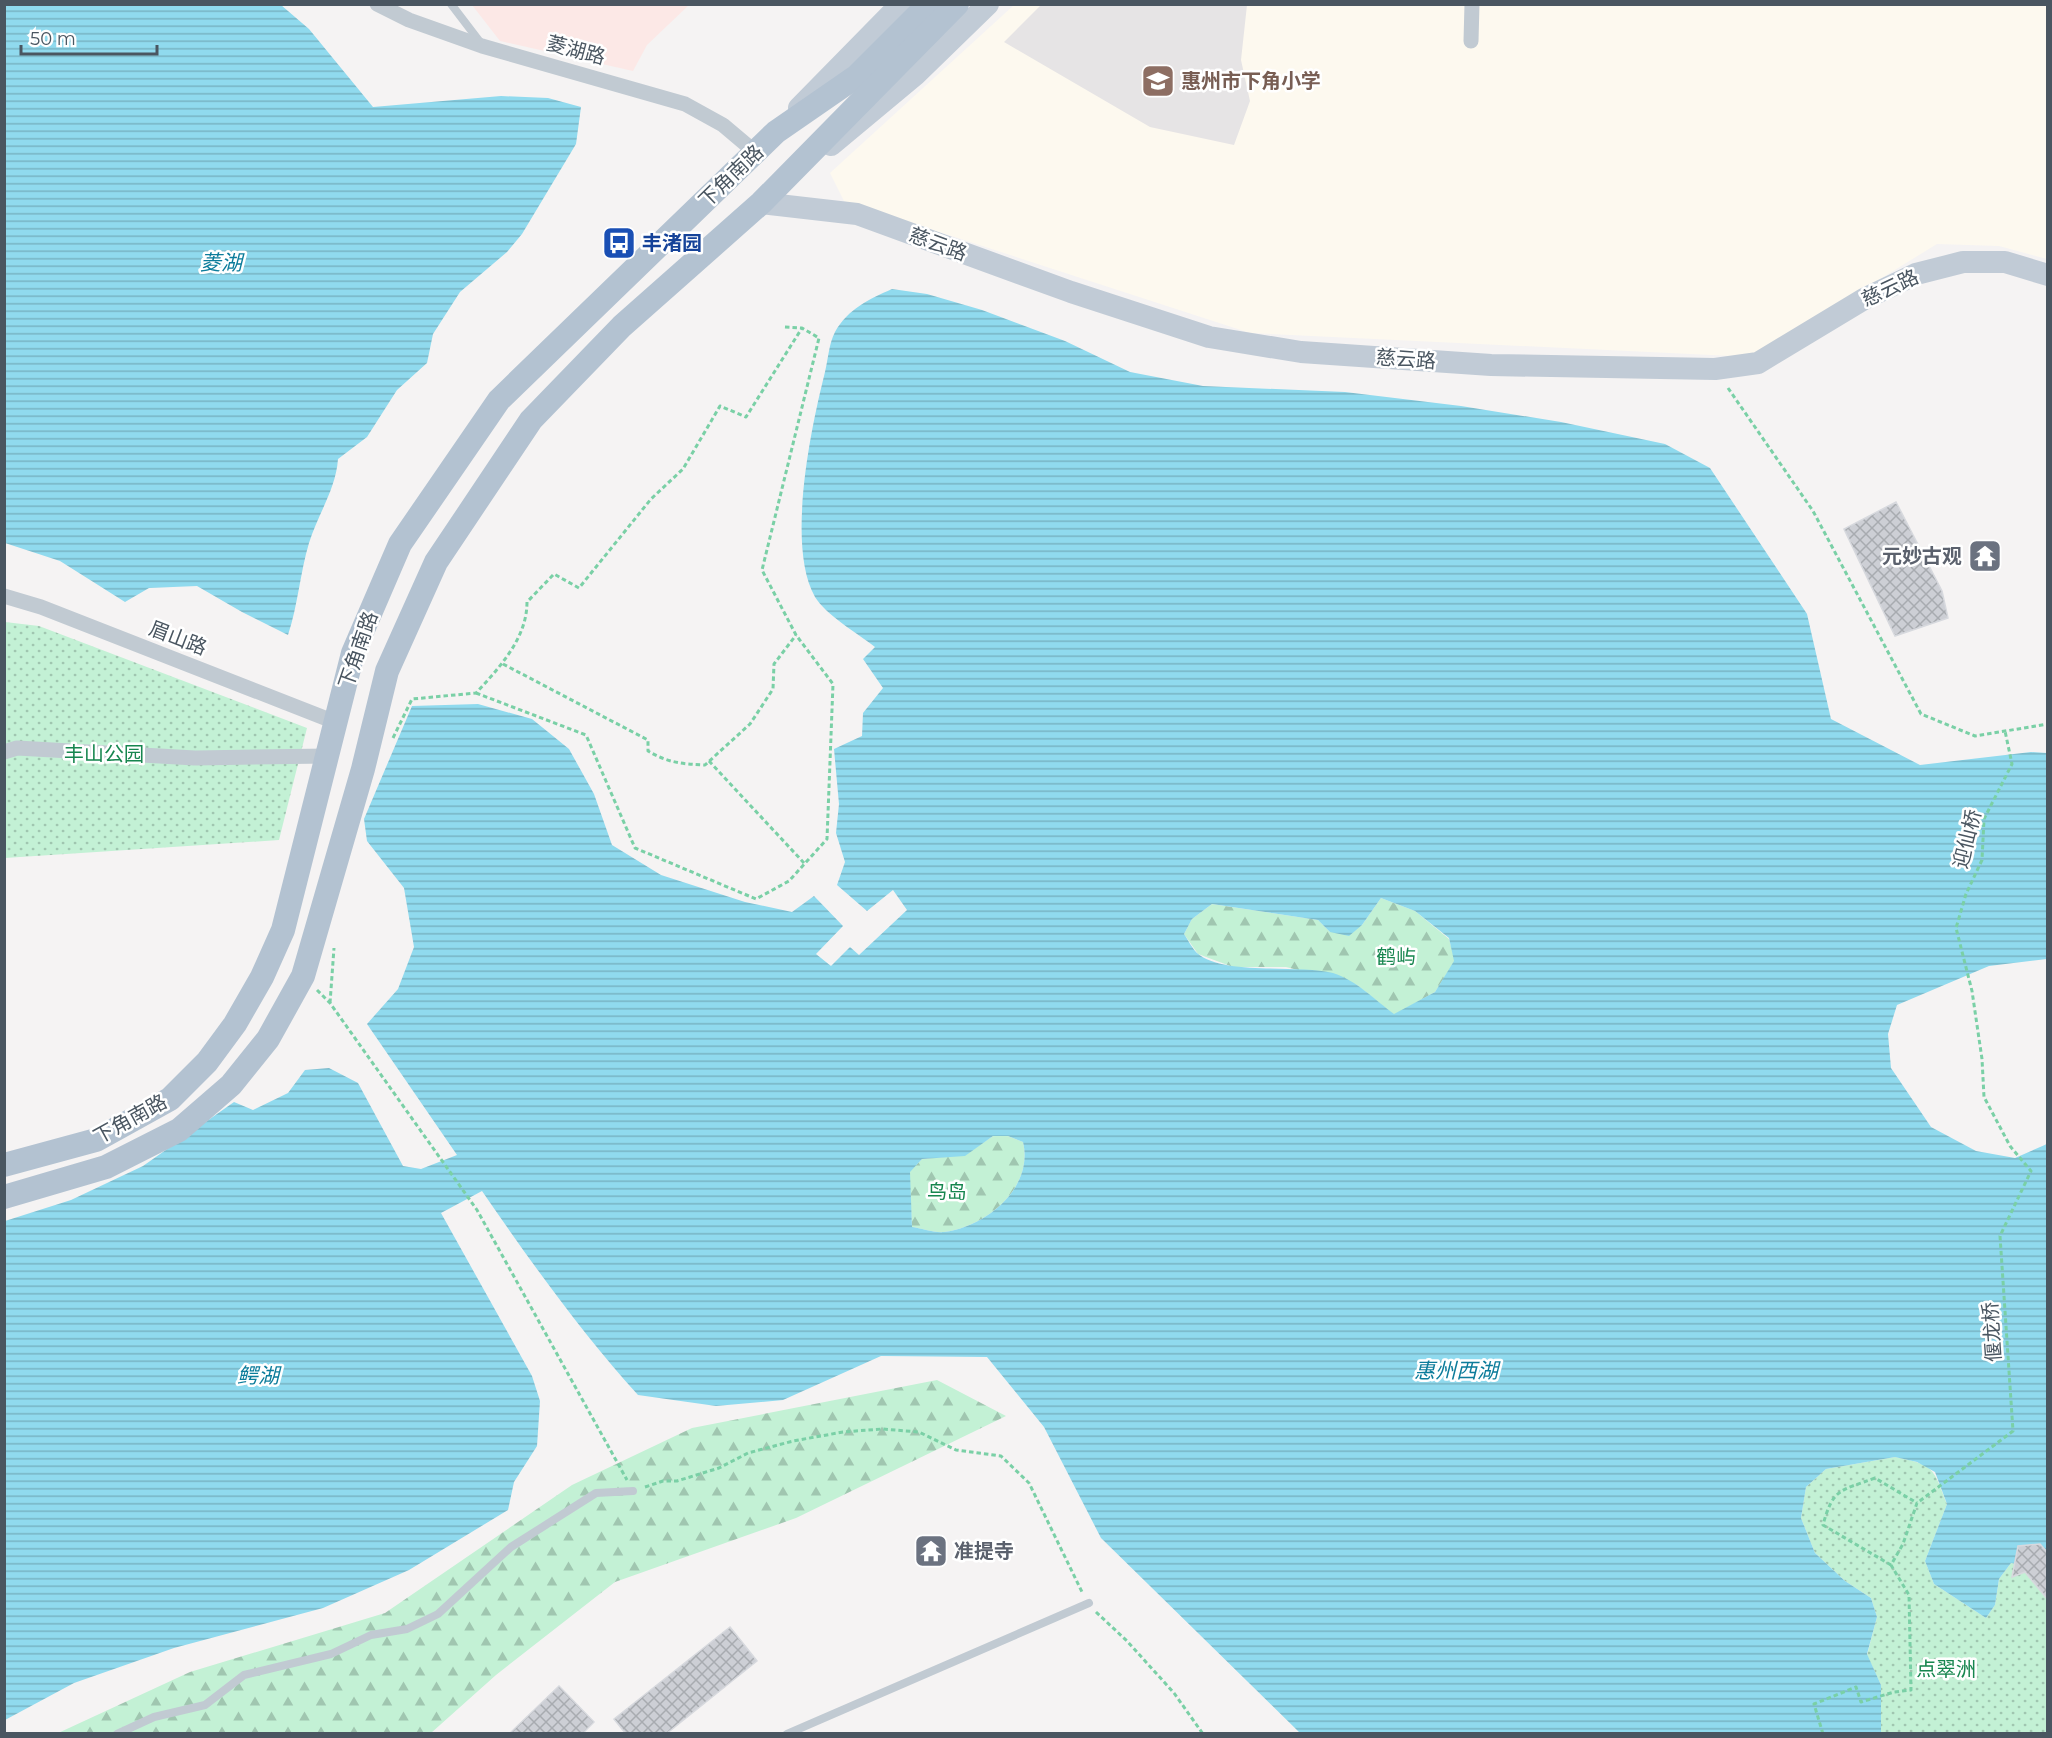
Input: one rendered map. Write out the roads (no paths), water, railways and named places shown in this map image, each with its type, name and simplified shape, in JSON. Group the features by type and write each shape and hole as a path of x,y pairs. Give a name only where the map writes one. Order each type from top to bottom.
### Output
{"main road":[{"path":"866,81 929,4"},
{"path":"866,81 957,4"},
{"name":"下角南路","path":"4,1165 96,1140 170,1099 207,1062 235,1024 262,977 283,930 353,653 400,544 499,400 776,132 866,81"},
{"name":"下角南路","path":"4,1197 106,1167 179,1130 231,1085 268,1040 303,976 363,769 387,671 436,562 531,420 622,326 761,203 866,81"}],"street":[{"name":"菱湖路","path":"376,4 408,20 482,46 685,104 723,125 755,152"},
{"name":"下角南路","path":"776,132 901,4"},
{"name":"下角南路","path":"761,203 915,75 988,4"},
{"path":"1471,40 1472,4"},
{"name":"慈云路","path":"761,203 857,214 1071,292 1209,337 1301,352 1467,363 1623,369 1715,369 1758,363 1864,299 1916,274 1963,262 2005,262 2048,275"},
{"name":"眉山路","path":"4,596 41,607 335,722"},
{"path":"4,752 17,748 195,758 328,756"}],"lane":[{"path":"451,4 482,46"},
{"path":"117,1734 154,1717 205,1705 244,1675 332,1654 371,1635 407,1629 438,1614 511,1547 596,1492 633,1491"},
{"path":"787,1734 1089,1603"}],"water":[{"name":"菱湖","path":"5,4 281,5 309,29 373,107 501,96 548,98 581,107 576,144 522,234 507,252 460,292 433,334 427,363 397,390 367,437 338,459 334,481 309,543 288,635 197,586 149,588 125,602 60,561 5,543"},
{"name":"惠州西湖","path":"892,289 927,294 982,310 1065,341 1130,372 1203,386 1345,392 1461,406 1561,422 1665,444 1710,468 1807,614 1831,719 1920,765 2031,752 2047,753 2047,959 1989,966 1897,1005 1888,1034 1891,1068 1931,1127 1976,1151 2015,1158 2047,1144 2047,1581 2036,1568 2011,1563 1999,1579 1995,1605 1986,1618 1934,1584 1925,1561 1947,1504 1935,1472 1917,1462 1895,1457 1826,1469 1806,1487 1801,1518 1815,1553 1845,1581 1871,1598 1877,1617 1867,1654 1881,1685 1881,1733 1300,1733 1101,1538 1044,1427 987,1357 881,1356 783,1400 716,1406 638,1395 557,1296 482,1191 441,1213 532,1376 540,1401 537,1446 514,1482 508,1510 409,1570 323,1608 174,1648 74,1683 5,1720 5,1221 71,1200 143,1166 234,1102 253,1110 288,1093 305,1070 329,1068 358,1083 403,1166 421,1169 457,1155 367,1024 398,989 414,947 404,888 367,841 364,819 412,706 478,704 532,719 569,749 594,794 612,845 661,875 745,902 792,912 814,896 843,926 816,954 831,966 850,947 859,955 907,910 893,890 867,911 837,885 845,862 836,833 839,804 834,749 862,736 863,713 883,688 863,659 875,647 820,604 807,575 802,548 804,486 808,454 831,341 840,324 853,311 867,301","holes":["1381,898 1415,911 1449,938 1454,961 1435,992 1394,1014 1357,985 1341,976 1318,970 1224,965 1197,953 1184,934 1192,919 1212,904 1318,920 1330,932 1349,936 1362,925","993,1136 1008,1136 1023,1142 1024,1159 1021,1175 1014,1189 1003,1202 976,1222 960,1229 940,1232 912,1227 910,1172 922,1159 965,1156"]}],"place":[{"name":"惠州市下角小学","path":"1158,81"},
{"name":"丰渚园","path":"619,243"},
{"name":"元妙古观","path":"1985,556"},
{"name":"准提寺","path":"931,1551"}],"park label":[{"name":"丰山公园","path":"104,754"},
{"name":"鹤屿","path":"1396,957"},
{"name":"鸟岛","path":"947,1192"},
{"name":"点翠洲","path":"1946,1669"}],"water label":[{"name":"鳄湖","path":"258,1376"}]}
